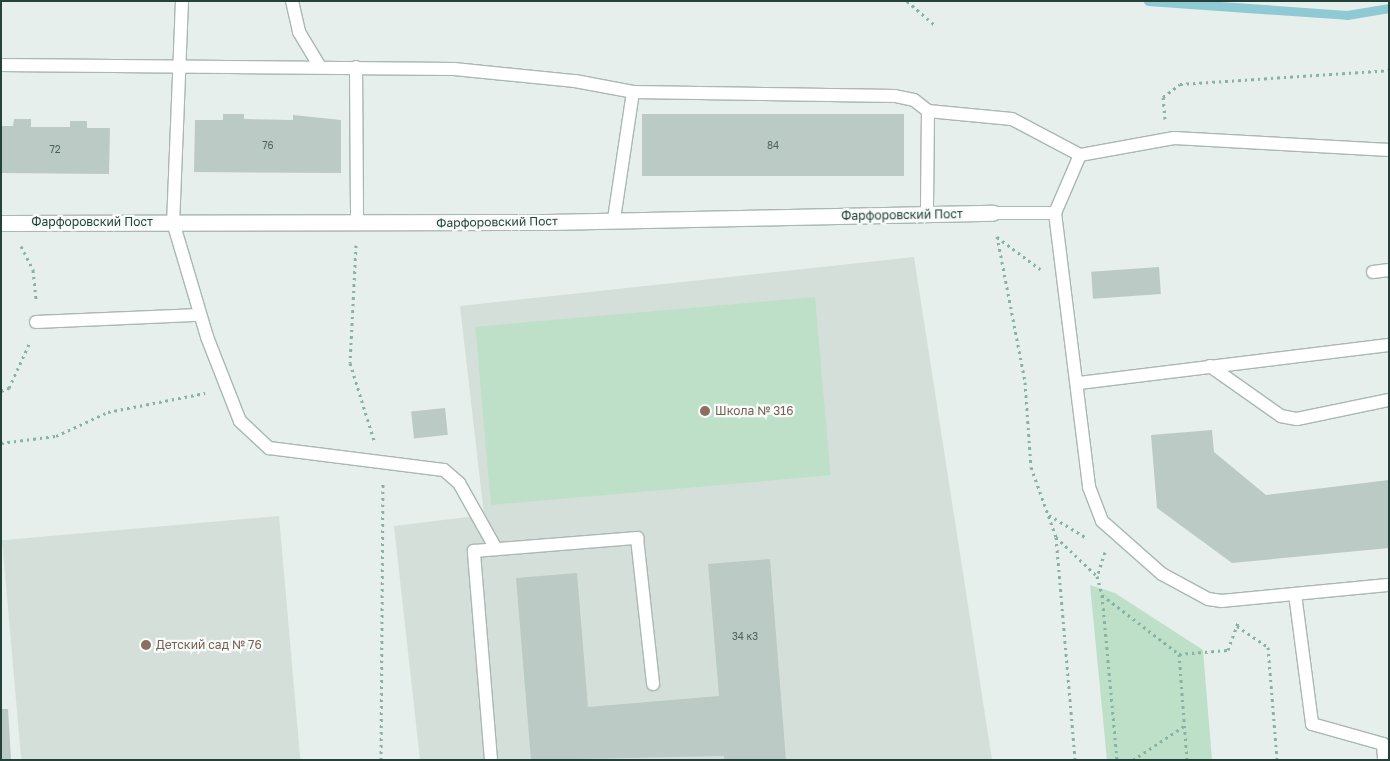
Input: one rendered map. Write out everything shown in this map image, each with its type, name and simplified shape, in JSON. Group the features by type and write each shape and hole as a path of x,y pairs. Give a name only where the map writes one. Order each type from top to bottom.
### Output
{"street":[{"name":"Фарфоровский Пост","path":"8,223 357,223 993,213"}],"lane":[{"path":"182,1 173,222 199,315 226,390 240,421 269,448 444,470 459,483 496,549"},
{"path":"292,1 299,32 320,67"},
{"path":"1,64 454,69 575,81 633,92 895,96 914,100 928,111 1012,119 1080,155 1174,138 1389,150"},
{"path":"356,67 357,223"},
{"path":"614,219 633,92"},
{"path":"927,215 928,111"},
{"path":"1080,155 1055,213 1069,304 1093,506 1118,536 1162,574 1208,598 1248,599 1389,585"},
{"path":"993,213 1055,213"},
{"path":"1372,272 1389,270"},
{"path":"36,322 199,315"},
{"path":"1078,382 1389,345"},
{"path":"1210,366 1281,416 1297,419 1389,400"},
{"path":"491,760 474,550 637,538 653,684"},
{"path":"1296,594 1312,724 1386,741 1384,760"}],"path":[{"path":"906,1 936,26"},
{"path":"1174,138 1162,112 1163,97 1180,84 1389,70"},
{"path":"993,213 1025,382 1031,467 1056,537 1075,760"},
{"path":"960,214 1031,260 1069,304"},
{"path":"1,391 9,388 26,356 36,322 37,288 8,223"},
{"path":"357,223 350,363 381,462 381,760"},
{"path":"1,443 56,436 108,412 226,390"},
{"path":"1049,515 1094,543"},
{"path":"1097,576 1106,552 1118,536"},
{"path":"1056,537 1097,576 1102,595 1117,760"},
{"path":"1100,547 1106,552"},
{"path":"1102,595 1179,654 1228,650 1248,599"},
{"path":"1237,626 1268,647 1277,760"},
{"path":"1179,654 1187,760"},
{"path":"1132,760 1184,726"}],"shaded area":[{"name":"Школа № 316","path":"914,257 992,760 420,760 394,526 484,515 460,306"},
{"name":"Детский сад № 76","path":"279,516 300,760 21,760 2,540"}],"green space":[{"path":"815,297 831,475 491,505 475,327"},
{"path":"1090,585 1115,593 1203,650 1212,760 1107,760"}],"building":[{"path":"223,114 244,114 244,119 293,120 293,115 341,120 341,173 194,172 195,120 223,120"},
{"path":"642,114 904,114 904,176 642,176"},
{"path":"14,119 31,119 31,127 70,127 70,121 87,121 87,128 110,128 109,174 1,173 1,126 13,126"},
{"path":"1159,267 1161,294 1093,299 1091,272"},
{"path":"445,408 448,435 414,438 411,412"},
{"path":"1212,430 1214,452 1266,495 1389,480 1389,548 1232,563 1157,508 1151,435"},
{"path":"770,559 786,760 724,760 724,756 531,760 516,578 577,573 588,707 719,696 708,564"},
{"path":"1,709 8,709 11,760 1,760"}],"waterway":[{"path":"1148,1 1347,15 1389,8"}],"place":[{"name":"Школа № 316","path":"705,411"},
{"name":"Детский сад № 76","path":"146,645"}]}
